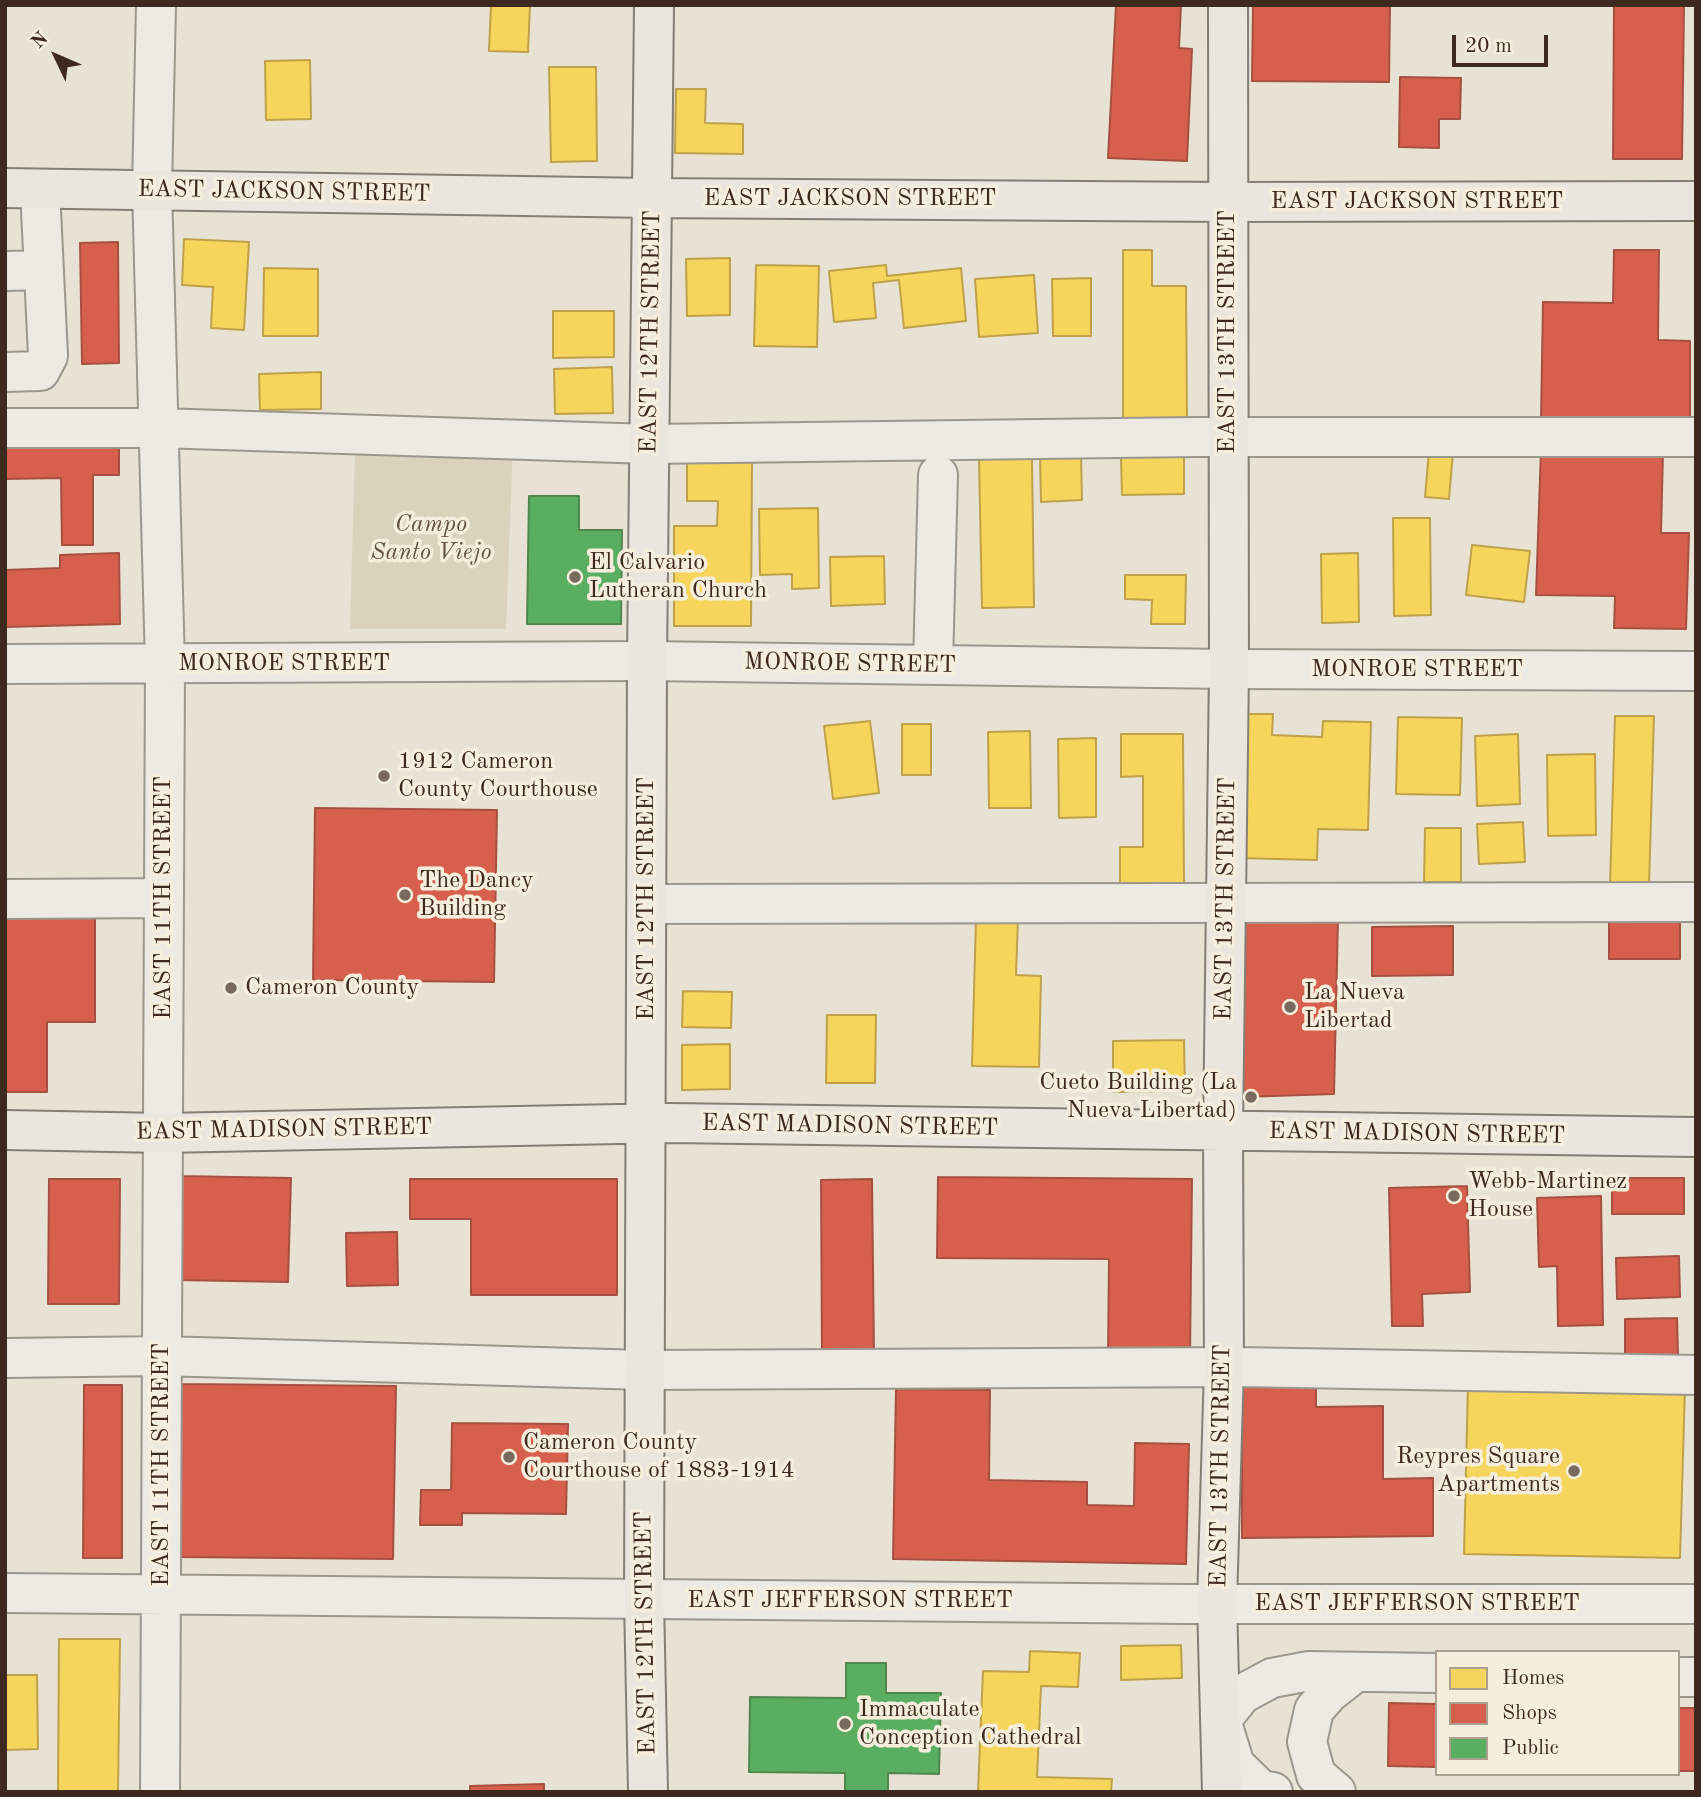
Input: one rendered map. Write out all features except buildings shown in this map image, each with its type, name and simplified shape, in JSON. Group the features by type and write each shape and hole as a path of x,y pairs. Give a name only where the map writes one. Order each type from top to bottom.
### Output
{"main road":[{"name":"EAST 12TH STREET","path":"648,1792 644,1600 647,661 654,5"},
{"name":"EAST 13TH STREET","path":"1222,1792 1217,1604 1224,1367 1223,1131 1229,669 1228,5"},
{"name":"EAST JACKSON STREET","path":"22,189 652,198 1227,202 1696,201"},
{"name":"EAST MADISON STREET","path":"5,1129 163,1133 647,1123 1696,1137"}],"street":[{"name":"EAST 11TH STREET","path":"156,5 152,189 165,665 160,1792"},
{"path":"5,372 40,371 48,356 44,270 22,189"},
{"path":"5,271 44,270"},
{"path":"5,428 159,428 650,444 1228,436 1696,437"},
{"path":"933,665 938,475"},
{"name":"MONROE STREET","path":"5,664 647,661 1229,669 1696,671"},
{"path":"5,899 164,898"},
{"path":"647,904 1226,905 1696,902"},
{"path":"5,1358 162,1356 645,1370 1224,1367 1696,1375"},
{"name":"EAST JEFFERSON STREET","path":"5,1593 1217,1604 1696,1604"},
{"path":"1273,1792 1261,1790 1235,1765 1221,1720 1242,1694 1272,1678 1309,1671 1435,1673"},
{"path":"1336,1792 1316,1775 1307,1742 1314,1710 1329,1693 1356,1672"}],"green space":[{"name":"Campo Santo Viejo","path":"513,444 506,629 350,629 355,449"}],"place":[{"name":"El Calvario Lutheran Church","path":"575,577"},
{"name":"1912 Cameron County Courthouse","path":"384,776"},
{"name":"The Dancy Building","path":"405,895"},
{"name":"Cameron County","path":"231,988"},
{"name":"La Nueva Libertad","path":"1290,1007"},
{"name":"Cueto Building (La Nueva Libertad)","path":"1251,1097"},
{"name":"Webb-Martinez House","path":"1454,1196"},
{"name":"Cameron County Courthouse of 1883-1914","path":"509,1457"},
{"name":"Reypres Square Apartments","path":"1574,1471"},
{"name":"Immaculate Conception Cathedral","path":"845,1724"}]}
